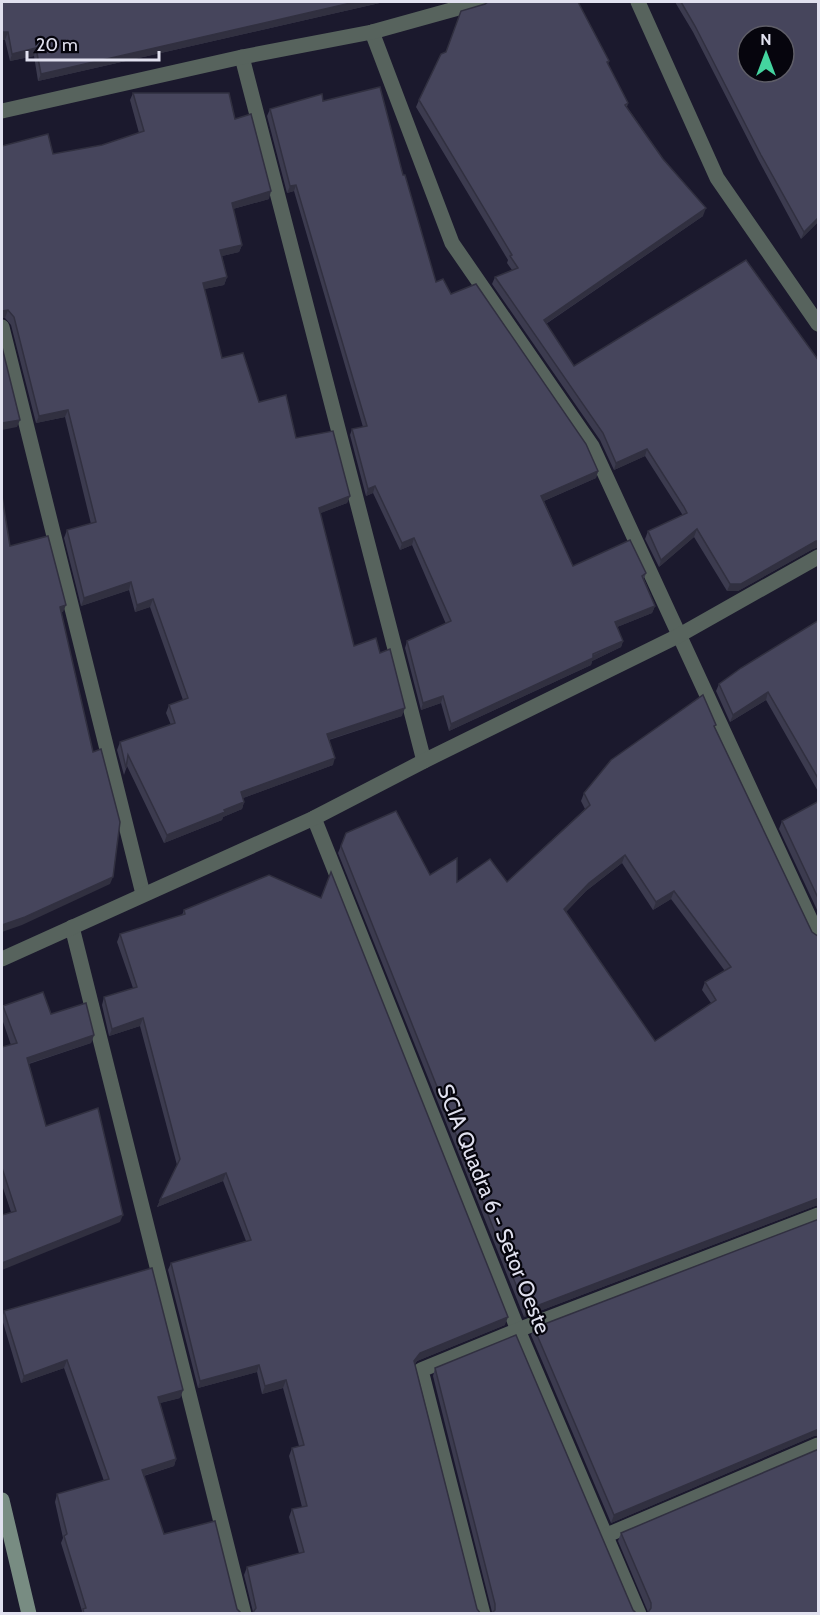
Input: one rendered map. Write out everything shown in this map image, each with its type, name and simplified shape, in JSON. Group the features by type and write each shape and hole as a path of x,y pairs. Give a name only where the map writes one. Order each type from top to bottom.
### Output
{"street":[{"path":"2,111 242,57 372,32 480,2"},
{"path":"638,2 717,178 819,324"},
{"path":"372,32 452,243 592,446 678,636 819,936"},
{"path":"242,57 424,761"},
{"path":"2,327 143,894"},
{"path":"2,959 314,818 678,636 819,557"},
{"name":"SCIA Quadra 6 - Setor Oeste","path":"314,818 518,1330 639,1614"},
{"path":"72,927 244,1614"},
{"path":"483,1614 421,1370 518,1330 819,1215"},
{"path":"607,1535 819,1444"},
{"path":"2,1500 29,1614"}],"building":[{"path":"2,2 355,2 41,74 36,48 12,54 8,32 2,32"},
{"path":"488,2 578,2 609,61 607,62 628,103 625,105 663,159 706,208 544,320 574,366 746,260 819,361 819,541 741,584 730,584 697,529 661,560 648,531 687,513 684,507 647,449 616,463 603,433 495,277 518,268 419,100 441,54 446,52 461,11"},
{"path":"681,2 819,2 819,217 804,232"},
{"path":"380,87 403,175 405,175 436,282 443,279 451,294 476,284 586,444 598,471 541,496 573,566 630,540 646,573 642,576 655,606 615,622 623,641 593,654 593,658 451,724 443,696 423,703 407,641 451,621 414,538 402,543 375,486 368,489 352,429 367,426 296,185 290,186 270,109 322,94 323,101"},
{"path":"133,93 229,93 235,119 251,114 271,191 232,203 242,245 220,250 227,277 203,283 222,358 243,353 259,402 286,395 296,438 333,431 350,496 319,508 354,646 376,638 380,653 390,649 405,708 327,734 335,758 241,792 244,802 167,835 128,755 126,768 120,742 175,723 169,705 188,698 153,599 137,605 131,582 84,598 67,530 96,522 68,410 39,416 14,317 8,310 2,311 2,146 48,134 53,154 102,145 144,131"},
{"path":"2,347 20,420 2,423"},
{"path":"2,496 10,546 48,536 66,605 60,607 93,752 101,749 120,822 113,877 2,925"},
{"path":"819,620 819,780 768,692 733,715 719,684"},
{"path":"703,695 716,725 714,726 812,932 819,937 819,1198 526,1310 341,846 346,833 396,811 430,875 457,858 457,882 490,859 507,882 590,805 584,793 611,760","holes":["625,855 656,902 674,891 731,967 705,982 716,1000 655,1041 564,909 589,883"]},
{"path":"819,801 819,900 782,821"},
{"path":"331,872 508,1317 420,1353 414,1361 477,1609 481,1614 252,1614 256,1608 247,1567 304,1552 292,1509 307,1506 292,1448 304,1445 286,1380 265,1386 259,1365 200,1381 171,1263 251,1240 226,1173 160,1200 180,1159 143,1018 112,1029 104,997 137,987 120,934 185,914 184,910 269,875 321,898"},
{"path":"43,992 51,1014 86,1003 94,1035 27,1058 46,1126 98,1108 123,1215 2,1263 2,1215 16,1211 2,1168 2,1047 17,1043 3,1006"},
{"path":"819,1219 819,1429 614,1515 534,1328"},
{"path":"152,1268 183,1390 158,1397 176,1459 142,1470 164,1534 215,1521 237,1609 242,1614 84,1614 83,1609 86,1608 64,1536 67,1534 57,1494 109,1479 67,1360 24,1376 4,1311"},
{"path":"516,1335 633,1610 637,1614 491,1614 495,1610 495,1604 435,1368"},
{"path":"819,1449 819,1614 647,1614 651,1603 621,1533"}]}
